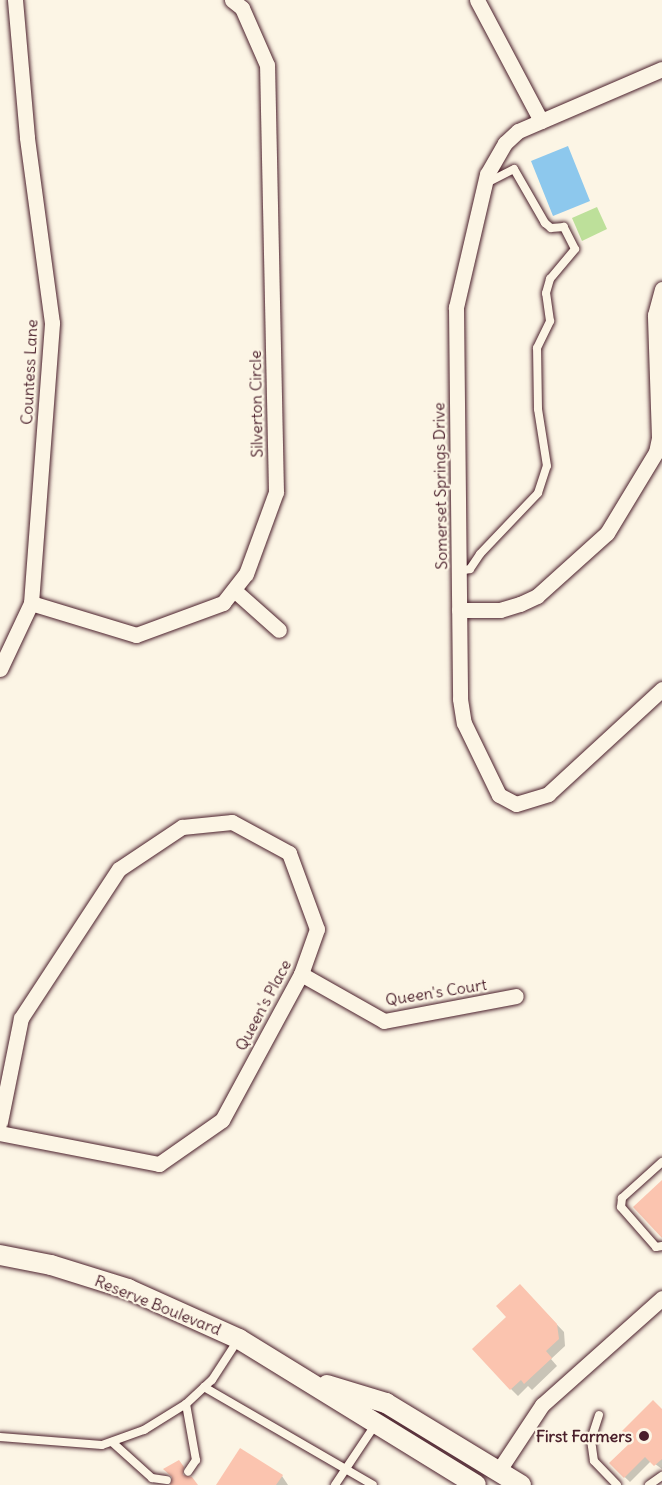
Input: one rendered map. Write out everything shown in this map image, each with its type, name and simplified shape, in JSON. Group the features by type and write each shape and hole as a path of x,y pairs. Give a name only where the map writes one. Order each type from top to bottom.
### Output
{"street":[{"name":"Countess Lane","path":"0,669 31,603 52,323 27,137 15,0"},
{"name":"Silverton Circle","path":"31,603 136,635 223,603 246,574 276,492 267,65 242,8 232,0"},
{"path":"477,0 541,121"},
{"name":"Somerset Springs Drive","path":"662,69 518,131 505,143 485,184 456,307 460,699 464,723 499,795 516,804 548,794 662,689"},
{"path":"459,610 500,610 528,600 597,546 607,533 656,452 659,438 655,315 662,290"},
{"path":"234,590 279,630"},
{"name":"Queen's Place","path":"0,1122 21,1018 119,869 182,827 232,822 289,854 317,929 301,975 222,1120 159,1164 0,1133"},
{"name":"Queen's Court","path":"301,975 384,1021 516,996"},
{"name":"Reserve Boulevard","path":"0,1256 51,1265 128,1289 239,1339 307,1379 375,1425 476,1485"},
{"path":"495,1477 542,1405 662,1298"},
{"name":"Reserve Boulevard","path":"307,1379 386,1403 495,1477 521,1485"}],"lane":[{"path":"459,571 470,569 480,554 538,493 547,466 538,409 537,348 550,321 546,293 550,279 575,249 564,227 551,228 545,223 514,169 485,184"},
{"path":"662,1162 622,1198 621,1207 656,1247 662,1246"},
{"path":"0,1437 102,1445 144,1430 186,1404 204,1387 239,1339"},
{"path":"204,1387 373,1485"},
{"path":"186,1404 196,1460 188,1472"},
{"path":"599,1415 591,1440 594,1461 617,1485"},
{"path":"335,1485 375,1425"},
{"path":"112,1442 152,1478 167,1480"}],"green space":[{"path":"597,207 607,229 582,241 572,218"}],"water":[{"path":"568,146 590,201 553,216 531,161"}],"building":[{"path":"662,1180 662,1238 633,1207"},
{"path":"520,1284 557,1324 559,1339 546,1351 552,1358 524,1384 521,1380 510,1390 472,1349 506,1317 496,1306"},
{"name":"First Farmers","path":"653,1400 662,1409 662,1459 654,1466 645,1457 624,1478 609,1463 632,1441 622,1431"},
{"path":"240,1448 283,1475 276,1485 216,1485"},
{"path":"179,1460 184,1467 183,1475 192,1477 198,1485 170,1485 172,1477 163,1469"}],"place":[{"name":"First Farmers","path":"644,1436"}]}
